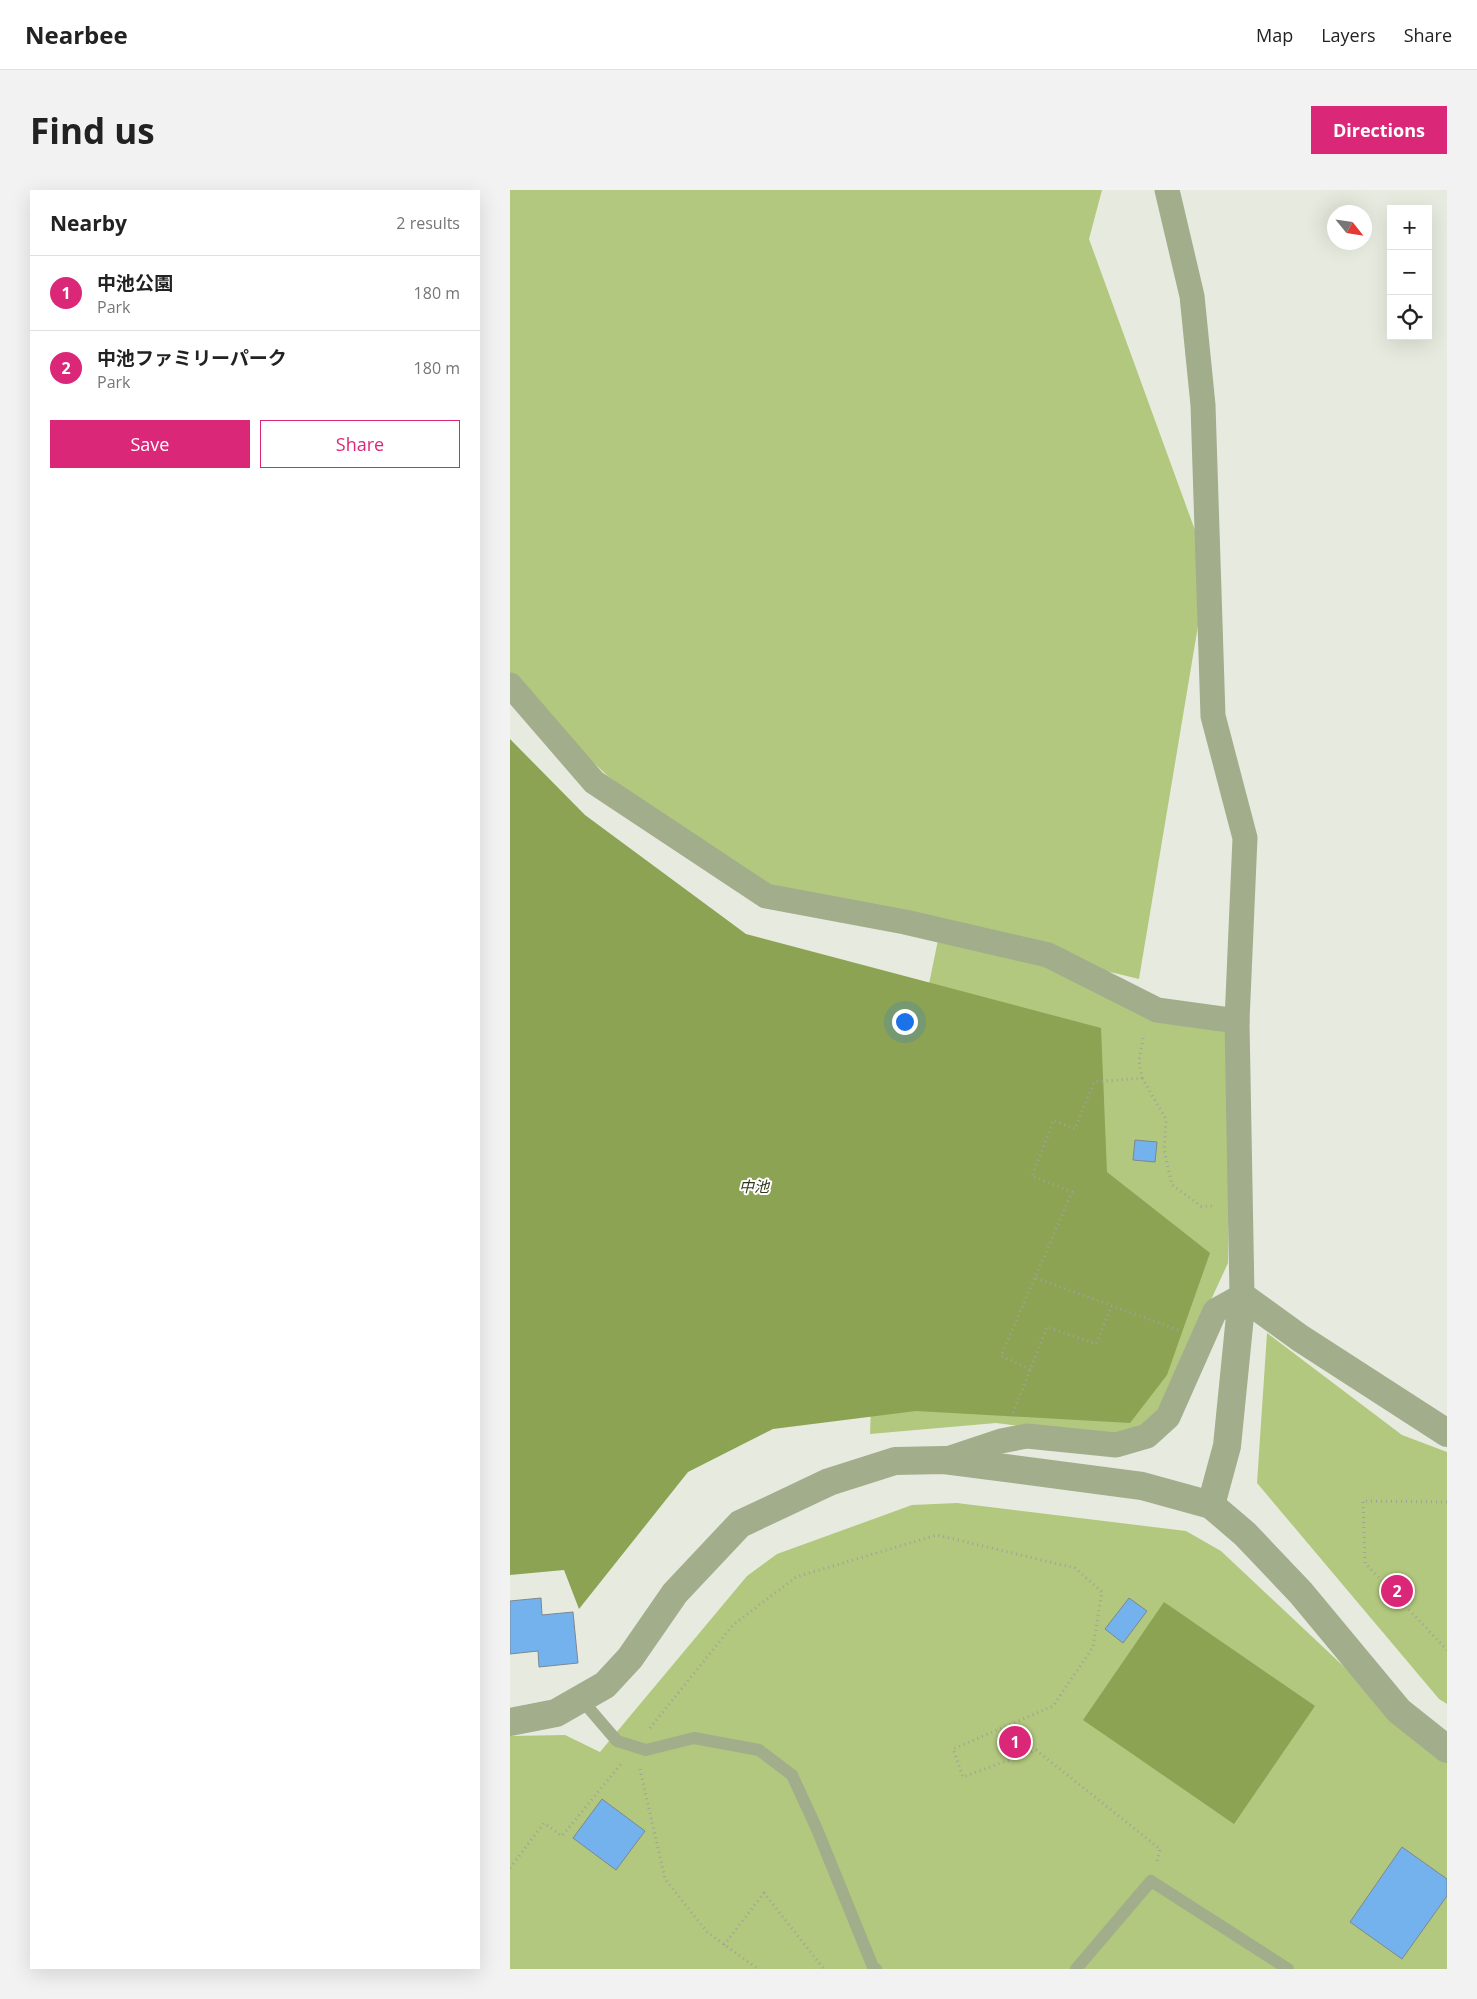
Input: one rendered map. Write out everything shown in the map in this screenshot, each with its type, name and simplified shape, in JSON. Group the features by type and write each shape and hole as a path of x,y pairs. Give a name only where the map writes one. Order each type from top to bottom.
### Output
{"street":[{"path":"1167,190 1192,296 1203,405 1213,716 1245,838 1237,1021 1242,1296 1228,1446 1211,1505"},
{"path":"510,685 594,782 766,896 905,922 1048,955 1157,1010 1237,1021"},
{"path":"1242,1296 1300,1338 1447,1433"},
{"path":"944,1460 1001,1441 1028,1436 1116,1446 1147,1436 1168,1417 1215,1311 1242,1296"},
{"path":"510,1722 556,1713 605,1685 630,1658 675,1593 740,1524 828,1482 895,1461 944,1460 1142,1486 1211,1505 1245,1534 1302,1593 1400,1711 1447,1749"}],"lane":[{"path":"581,1699 617,1741 646,1750 694,1738 758,1750 792,1775 816,1827 873,1967 876,1969"},
{"path":"1076,1969 1151,1881 1288,1969"}],"path":[{"path":"1150,1007 1139,1060 1142,1078 1166,1119 1164,1150 1172,1185 1201,1206 1240,1207"},
{"path":"1030,1369 1001,1356 1072,1192 1032,1176 1054,1120 1074,1129 1094,1082 1142,1078"},
{"path":"1036,1278 1182,1332"},
{"path":"1012,1415 1047,1327 1096,1344 1111,1307"},
{"path":"1447,1502 1363,1500 1365,1563 1447,1650"},
{"path":"510,1868 544,1823 562,1836 734,1625 796,1577 937,1534 1075,1568 1102,1592 1093,1647 1053,1706 953,1749 963,1777 1036,1750 1160,1849 1151,1881"},
{"path":"635,1746 665,1879 707,1932 758,1969"},
{"path":"724,1944 764,1893 824,1969"}],"shaded area":[{"path":"510,190 1102,190 1089,239 1208,566 1139,979 905,922 766,896 608,776 510,686"},
{"path":"938,940 1046,961 1231,1029 1228,1263 1160,1410 1136,1432 1108,1437 996,1423 870,1434 872,1373 922,1018"},
{"path":"1267,1333 1402,1435 1447,1452 1447,1704 1439,1699 1257,1483"},
{"path":"957,1503 1186,1531 1221,1551 1373,1694 1447,1759 1447,1969 510,1969 510,1736 565,1735 600,1752 747,1576 777,1554 912,1505"}],"water":[{"name":"中池","path":"510,739 585,815 746,934 1101,1028 1107,1172 1210,1253 1167,1375 1130,1423 916,1411 773,1429 688,1472 579,1609 564,1570 510,1575"},
{"path":"1164,1602 1315,1706 1234,1824 1083,1720"}],"building":[{"path":"1135,1140 1157,1142 1155,1162 1133,1160"},
{"path":"541,1598 542,1615 573,1612 578,1663 539,1667 538,1651 510,1654 510,1601"},
{"path":"1129,1598 1147,1611 1123,1643 1105,1629"},
{"path":"602,1799 645,1831 616,1870 573,1838"},
{"path":"1402,1847 1447,1879 1447,1896 1402,1959 1350,1922"}],"place":[{"name":"中池ファミリーパーク","path":"1397,1591"},
{"name":"中池公園","path":"1015,1742"}]}
